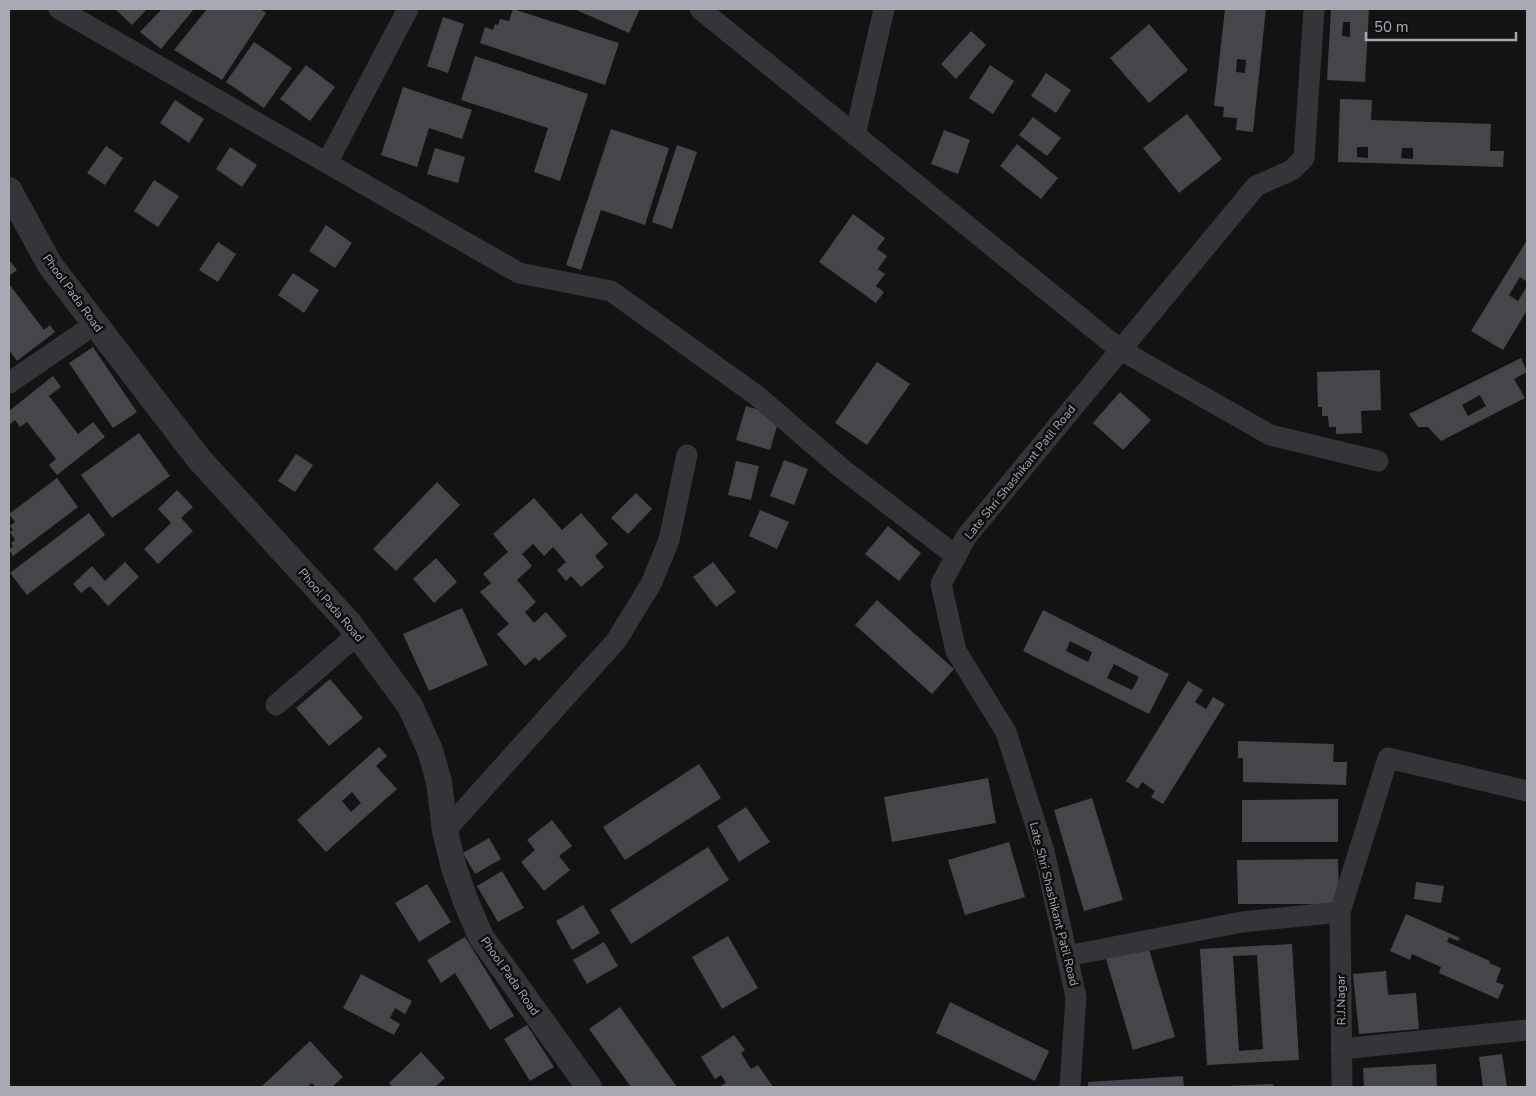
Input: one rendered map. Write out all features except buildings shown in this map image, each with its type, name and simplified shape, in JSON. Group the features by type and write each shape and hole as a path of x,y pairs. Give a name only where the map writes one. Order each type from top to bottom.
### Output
{"street":[{"path":"59,9 519,273 611,291 756,395 841,468 956,556"},
{"path":"327,163 408,9"},
{"path":"700,9 1120,349 1270,435 1378,461"},
{"path":"855,135 884,9"},
{"name":"Late Shri Shashikant Patil Road","path":"1070,1087 1076,997 1044,851 1006,732 956,650 941,584 966,537 1256,186 1292,170 1304,158 1314,9"},
{"name":"Phool Pada Road","path":"9,190 50,265 198,459 349,623 410,706 430,750 440,782 445,831 454,868 482,937 589,1087"},
{"path":"9,383 95,324"},
{"path":"445,831 616,641 651,584 669,540 687,455"},
{"path":"276,705 357,635"},
{"name":"R.J.Nagar","path":"1342,1087 1340,912 1388,758 1527,791"},
{"path":"1067,956 1242,922 1340,912"},
{"path":"1341,1049 1527,1030"}]}
